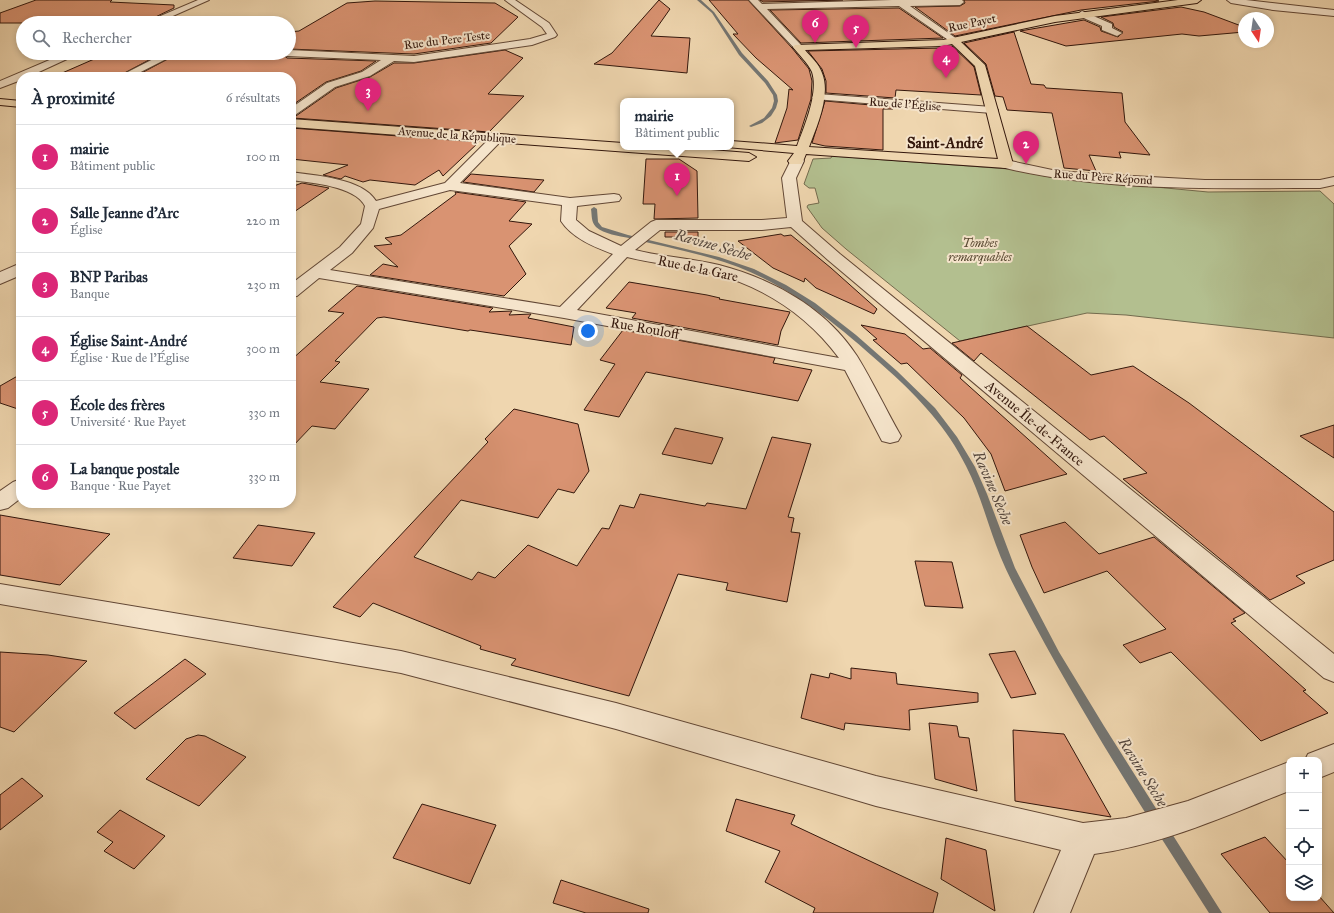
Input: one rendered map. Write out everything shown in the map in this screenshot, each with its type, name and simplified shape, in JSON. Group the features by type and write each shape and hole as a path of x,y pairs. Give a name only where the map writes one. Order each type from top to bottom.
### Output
{"main road":[{"name":"Rue Payet","path":"798,47 954,41 1038,22 1082,14 1197,0"},
{"path":"954,41 980,65 1006,164"},
{"path":"734,146 799,156 820,87 817,72 798,47"},
{"path":"0,97 16,98"},
{"path":"0,102 16,104"},
{"name":"Avenue de la République","path":"296,115 620,138"},
{"name":"Avenue de la République","path":"296,124 498,137 620,147"},
{"name":"Avenue de la République","path":"682,150 799,156"},
{"name":"Rue du Père Répond","path":"799,156 1006,164"}],"street":[{"path":"166,16 205,0"},
{"name":"Rue du Pere Teste","path":"296,53 414,59 532,42 552,35 546,26 509,0"},
{"path":"1231,0 1273,7 1334,13"},
{"path":"898,2 954,41"},
{"path":"756,3 960,2"},
{"path":"756,3 798,47"},
{"path":"1088,4 1106,11"},
{"path":"1082,14 1109,26 1105,28 1117,33"},
{"path":"296,111 331,85 366,74 392,58"},
{"path":"30,72 59,60"},
{"path":"133,72 158,60"},
{"path":"0,85 16,78"},
{"name":"Rue de l'Église","path":"818,97 992,110"},
{"path":"450,186 498,137"},
{"path":"564,313 624,252 656,225 762,224 795,222 790,178 799,156"},
{"name":"Rue du Père Répond","path":"1006,164 1057,175 1114,180 1205,184 1320,184 1334,181"},
{"path":"296,177 337,185 358,192 366,196 372,206 368,225 346,250 296,288"},
{"path":"1320,184 1334,196"},
{"path":"372,206 450,186 570,202 614,198"},
{"name":"Rue de la Gare","path":"570,202 568,221 574,228 584,235 624,252 714,269 772,289 793,302 825,328 840,345 853,366 890,436"},
{"name":"Avenue Île-de-France","path":"795,222 834,257 1333,668"},
{"path":"0,279 16,271"},
{"name":"Rue Rouloff","path":"317,273 564,313 853,366"},
{"path":"0,502 16,491"},
{"path":"0,594 402,662 616,716 876,791 1084,839 1126,834 1188,816 1286,777"},
{"path":"1322,763 1334,758"},
{"path":"1052,913 1084,839"}],"green space":[{"name":"Tombes remarquables","path":"832,156 1009,169 1050,177 1208,192 1320,191 1334,204 1334,338 1126,315 1087,313 960,341 822,228 807,207 808,205 819,203 815,188 809,188 804,184 813,159 831,158"}],"building":[{"path":"36,0 112,0 110,2 174,5 174,8 157,16 16,16 16,23 0,23 0,13"},
{"path":"659,0 670,9 651,36 690,38 687,73 594,64 612,53"},
{"path":"709,0 748,0 809,69 812,81 811,99 798,140 775,143 787,108 789,89 793,90 756,58 733,34 738,34"},
{"path":"760,0 843,0 763,2"},
{"path":"964,0 1159,1 1081,10 955,36 915,7 960,6 965,3"},
{"path":"375,1 495,3 518,17 491,43 414,54 296,49 296,31 347,3"},
{"path":"1181,7 1204,12 1238,25 1238,33 1199,36 1182,34 1066,46 1020,31 1084,20 1100,27 1101,31 1118,37 1123,32 1114,27 1113,23 1101,17"},
{"path":"899,8 943,38 801,43 770,10"},
{"path":"1014,32 1031,84 1044,85 1046,88 1122,93 1125,122 1150,155 1119,152 1121,158 1089,155 1096,171 1064,168 1052,113 1007,110 1003,97 995,96 986,64 964,43"},
{"path":"952,46 974,67 981,95 896,90 895,98 826,93 826,81 822,69 808,51 943,48"},
{"path":"505,50 523,58 488,94 524,96 489,132 296,118 296,116 336,88 370,77 394,63 414,63"},
{"path":"296,58 376,61 361,71 326,82 296,103 296,72 143,72 166,60 296,60"},
{"path":"92,60 149,60 126,72 64,72"},
{"path":"825,101 894,107 893,109 883,109 883,150 825,146 812,143"},
{"path":"296,128 479,142 443,176 439,170 415,185 370,180 363,182 345,176 341,179 323,175 348,165 296,160"},
{"path":"646,159 679,159 697,171 698,218 654,219 655,204 643,204"},
{"path":"471,174 544,180 534,192 463,182"},
{"path":"302,183 329,188 296,211 296,185"},
{"path":"455,192 526,202 509,221 532,224 509,246 526,274 504,296 370,275 383,264 398,267 374,246 392,244 385,238 401,235 456,194"},
{"path":"665,232 698,232 698,237 665,237"},
{"path":"781,234 784,236 791,235 831,268 877,309 874,314 816,288 805,278 804,282 773,268 738,241"},
{"path":"629,282 707,295 720,298 719,299 790,312 781,331 778,345 632,318 636,313 606,308"},
{"path":"357,286 493,308 489,312 512,311 509,315 531,314 528,318 574,327 571,345 470,330 468,331 384,317 377,318 335,361 340,362 320,382 369,389 335,429 312,426 296,443 296,356 344,313 328,311"},
{"path":"861,325 905,334 923,349 930,348 962,375 960,378 1067,474 1005,491 991,454 964,418 907,363 901,364 873,340 877,339"},
{"path":"1027,326 1091,375 1133,366 1189,403 1334,512 1334,560 1296,576 1305,583 1270,600 1123,479 1147,473 1104,436 1090,440 981,353 974,361 952,343"},
{"path":"623,330 775,358 773,363 812,370 798,401 646,372 619,417 584,410 615,364 600,360"},
{"path":"16,377 16,408 0,403 0,386"},
{"path":"514,409 578,424 589,471 574,493 558,489 538,518 461,500 414,557 472,580 478,572 495,578 528,545 577,566 602,528 609,529 620,505 634,508 640,494 705,506 707,503 746,509 772,437 811,444 788,517 794,518 791,532 800,533 787,602 726,590 728,583 678,574 629,696 511,665 516,659 480,649 481,646 373,603 360,617 333,607 488,442 485,439"},
{"path":"1334,425 1334,458 1300,436"},
{"path":"675,428 723,438 712,464 662,454"},
{"path":"0,515 110,534 60,585 0,575"},
{"path":"1065,522 1099,554 1154,537 1245,613 1233,619 1236,621 1231,623 1306,690 1303,691 1328,713 1261,741 1171,652 1140,663 1123,645 1166,629 1107,571 1044,593 1020,535"},
{"path":"258,525 315,533 292,566 233,558"},
{"path":"915,561 952,562 963,608 925,606"},
{"path":"1015,651 1036,694 1011,698 989,654"},
{"path":"0,652 48,655 87,661 14,732 0,727"},
{"path":"185,659 206,674 135,729 114,713"},
{"path":"851,668 896,673 897,684 978,693 978,702 909,710 910,730 845,723 844,730 801,718 811,674 829,678 830,673 851,679"},
{"path":"929,723 957,726 959,737 969,738 977,791 935,779"},
{"path":"1013,730 1064,734 1111,817 1015,801"},
{"path":"198,735 205,736 246,757 199,806 146,779 186,739"},
{"path":"22,778 43,796 0,830 0,795"},
{"path":"736,799 795,815 791,824 938,893 933,913 813,913 815,908 765,882 780,851 726,831"},
{"path":"422,804 496,825 470,884 393,858"},
{"path":"120,810 165,836 134,869 104,851 113,842 97,832"},
{"path":"1265,837 1286,860 1286,901 1322,901 1322,899 1334,913 1270,913 1221,854"},
{"path":"946,838 986,850 995,911 941,879"},
{"path":"561,880 649,909 648,913 586,913 553,903"}],"waterway":[{"name":"Ravine Sèche","path":"699,0 713,13 741,54 771,88 775,95 776,101 774,108 769,115 765,119 751,126"},
{"name":"Ravine Sèche","path":"594,209 595,222 600,228 626,236 735,263 784,286 813,304 854,337 908,384 932,410 954,438 971,467 1010,568 1056,655 1122,766 1216,913"}],"place":[{"name":"La banque postale","path":"815,43"},
{"name":"École des frères","path":"856,48"},
{"name":"Église Saint-André","path":"946,78"},
{"name":"BNP Paribas","path":"368,111"},
{"name":"Salle Jeanne d'Arc","path":"1026,164"},
{"name":"mairie","path":"677,196"}],"district":[{"name":"Saint-André","path":"945,143"}]}
